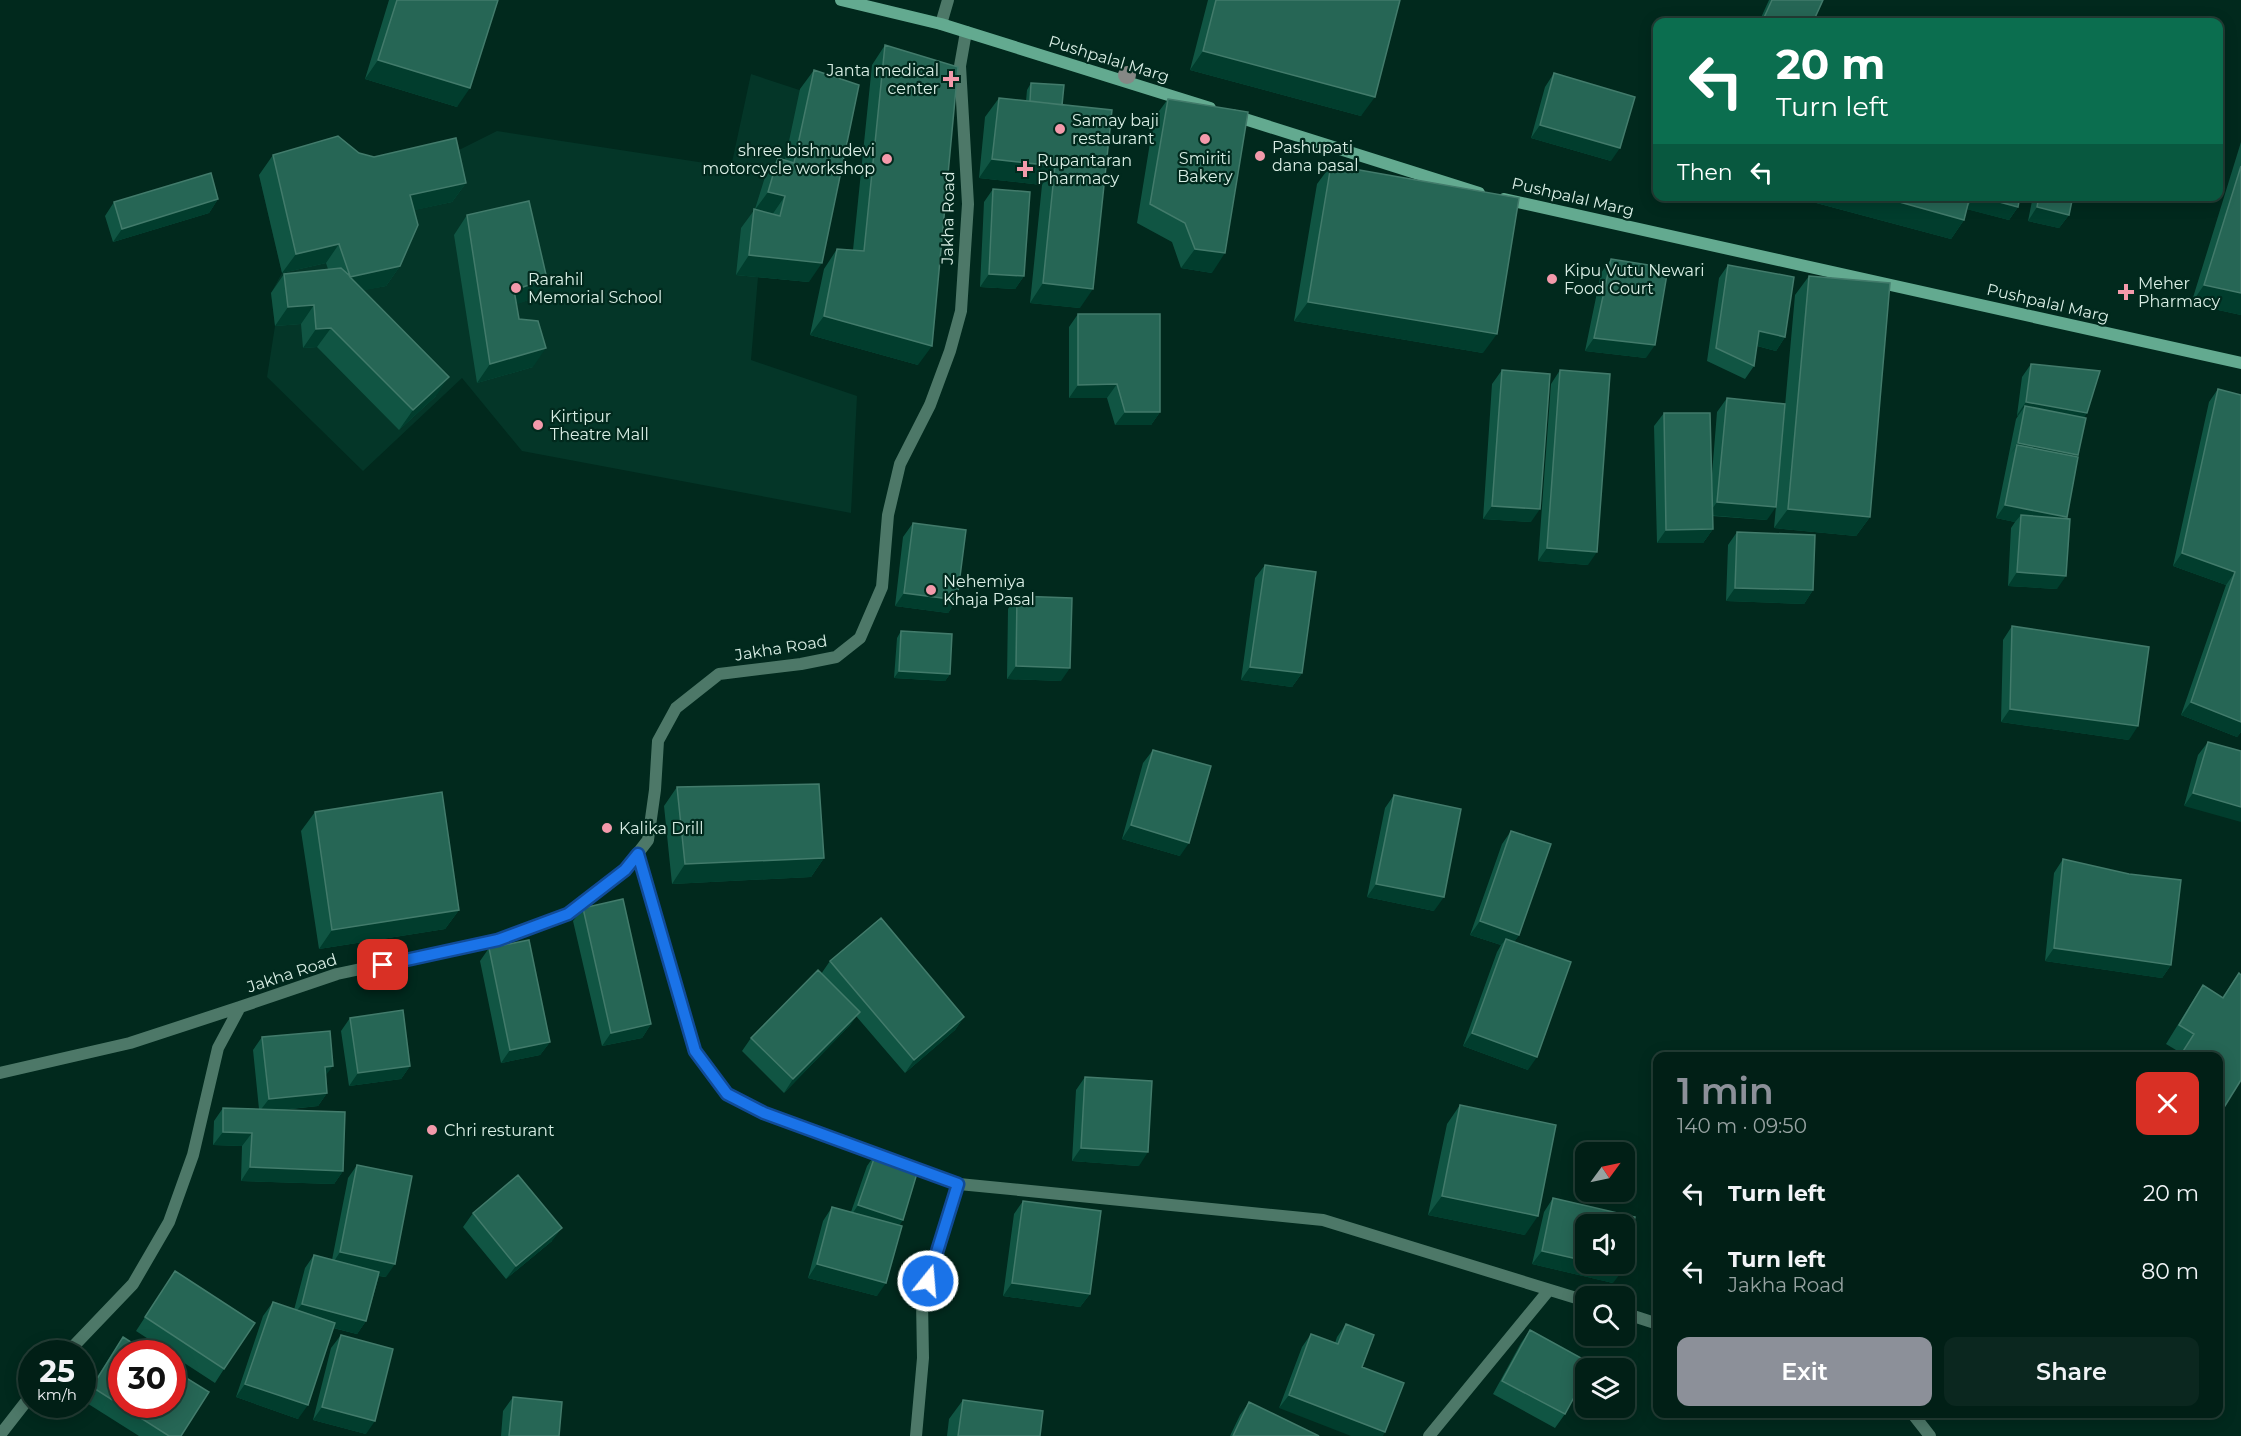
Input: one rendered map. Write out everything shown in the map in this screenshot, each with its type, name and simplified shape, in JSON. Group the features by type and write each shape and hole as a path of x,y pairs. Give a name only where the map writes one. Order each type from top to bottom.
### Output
{"street":[{"name":"Pushpalal Marg","path":"841,0 941,24 1478,193 2241,363"},
{"path":"941,24 948,0"},
{"name":"Jakha Road","path":"0,1073 130,1043 337,974 498,940 568,914 625,870 648,840 655,790 658,741 676,708 719,674 801,664 836,657 860,638 882,587 888,515 900,464 930,405 950,351 961,310 968,204 960,66 966,32"},
{"path":"638,854 695,1051 727,1094 764,1113 958,1184 1323,1220 1575,1298"},
{"path":"79,1340 133,1284 169,1222 193,1155 218,1048 240,1007"},
{"path":"916,1436 922,1358 922,1301 958,1184"},
{"path":"1429,1436 1549,1290"},
{"path":"1635,1317 1653,1323"},
{"path":"0,1435 18,1412"},
{"path":"1916,1418 1930,1436"}],"shaded area":[{"name":"Rarahil Memorial School","path":"751,74 845,105 809,282 758,277 751,360 857,396 851,513 522,451 462,378 363,471 267,377 275,326 271,293 282,273 259,175 324,155 345,172 443,158 497,131 731,167"}],"building":[{"path":"397,0 498,0 470,88 378,60"},
{"path":"1216,0 1400,0 1375,97 1203,51"},
{"path":"1772,0 1823,0 1815,18 1764,18"},
{"path":"885,45 958,67 932,346 824,316 837,249 864,251"},
{"path":"814,70 859,85 822,263 749,255 754,209 780,216 785,196 768,192 778,158 794,163"},
{"path":"1554,73 1635,97 1620,148 1540,125"},
{"path":"1031,83 1064,85 1062,105 1030,101"},
{"path":"999,98 1112,110 1093,289 1043,283 1055,166 992,159"},
{"path":"1168,99 1248,112 1225,253 1195,249 1185,223 1150,204"},
{"path":"338,136 359,153 374,157 456,138 466,183 410,195 418,225 400,266 350,277 449,377 413,410 331,328 316,329 314,305 288,307 284,274 341,268 350,276 339,244 296,254 273,155"},
{"path":"1331,165 1519,198 1497,334 1308,302"},
{"path":"2241,166 2241,293 2204,285"},
{"path":"211,173 218,199 122,229 114,202"},
{"path":"993,189 1030,192 1024,276 989,274"},
{"path":"529,201 547,279 514,290 519,319 538,321 546,348 490,364 467,215"},
{"path":"1896,201 1969,201 1964,220"},
{"path":"1996,201 2019,201 2018,207"},
{"path":"2038,201 2072,201 2069,215 2037,207"},
{"path":"1611,259 1668,268 1655,345 1594,338"},
{"path":"1728,265 1794,277 1785,337 1759,331 1754,366 1716,348"},
{"path":"1809,276 1890,283 1870,517 1788,509"},
{"path":"1078,314 1160,314 1160,412 1125,412 1117,384 1078,385"},
{"path":"2031,364 2100,371 2087,413 2026,402"},
{"path":"1502,370 1550,374 1540,509 1492,506"},
{"path":"1560,370 1610,374 1597,552 1547,548"},
{"path":"2218,389 2241,395 2241,722 2191,702 2235,572 2182,553"},
{"path":"1727,398 1785,404 1776,507 1717,502"},
{"path":"2025,406 2086,418 2078,455 2018,443"},
{"path":"1664,413 1710,413 1713,529 1666,530"},
{"path":"2017,445 2078,457 2067,517 2005,505"},
{"path":"2021,515 2070,519 2066,576 2017,572"},
{"path":"913,523 966,530 957,600 904,593"},
{"path":"1737,532 1815,535 1813,590 1735,588"},
{"path":"1265,565 1316,572 1302,673 1250,667"},
{"path":"1017,596 1072,598 1070,668 1016,666"},
{"path":"2012,626 2149,647 2138,726 2010,709"},
{"path":"901,631 952,634 950,674 899,671"},
{"path":"2208,742 2241,751 2241,807 2193,793"},
{"path":"1153,750 1211,766 1189,843 1131,825"},
{"path":"819,784 824,858 685,864 677,787"},
{"path":"442,792 459,910 332,930 315,812"},
{"path":"1394,795 1461,809 1444,897 1376,884"},
{"path":"1511,831 1551,844 1519,935 1480,921"},
{"path":"2063,859 2129,874 2181,880 2171,965 2054,948"},
{"path":"623,899 651,1024 611,1033 583,908"},
{"path":"881,918 964,1017 914,1060 830,961"},
{"path":"1506,939 1571,962 1537,1057 1472,1033"},
{"path":"529,940 550,1042 510,1050 489,948"},
{"path":"818,970 860,1012 793,1079 751,1038"},
{"path":"2239,973 2241,975 2241,1080 2223,1109 2223,1052 2183,1052 2194,1034 2179,1025 2203,985 2223,998"},
{"path":"403,1010 410,1066 358,1073 350,1018"},
{"path":"330,1031 333,1066 325,1067 327,1093 269,1099 262,1037"},
{"path":"1085,1077 1152,1081 1148,1152 1081,1148"},
{"path":"1460,1105 1556,1125 1538,1216 1442,1196"},
{"path":"223,1108 345,1112 343,1171 250,1167 252,1133 223,1132"},
{"path":"876,1153 918,1170 903,1220 858,1205"},
{"path":"357,1165 412,1176 395,1264 340,1252"},
{"path":"518,1175 562,1228 516,1266 473,1213"},
{"path":"1553,1198 1622,1214 1575,1214 1575,1258 1542,1251"},
{"path":"1023,1201 1101,1211 1090,1294 1012,1283"},
{"path":"832,1207 902,1226 886,1283 817,1264"},
{"path":"314,1255 379,1272 366,1321 302,1304"},
{"path":"175,1271 255,1323 224,1369 186,1344 186,1340 180,1340 145,1317"},
{"path":"273,1302 335,1323 308,1405 245,1384"},
{"path":"1346,1324 1374,1335 1362,1367 1404,1383 1385,1432 1289,1395 1311,1334 1338,1344"},
{"path":"1530,1330 1581,1358 1575,1358 1575,1395 1565,1414 1502,1381"},
{"path":"341,1335 393,1349 375,1421 322,1407"},
{"path":"108,1361 108,1397 96,1390 96,1381"},
{"path":"186,1378 209,1392 181,1436 169,1436 141,1418 186,1418"},
{"path":"513,1397 562,1402 559,1436 509,1436"},
{"path":"963,1400 1043,1411 1040,1436 958,1436"},
{"path":"1249,1402 1319,1436 1233,1436"}],"place":[{"name":"Janta medical center","path":"951,79"},
{"name":"Samay baji restaurant","path":"1060,129"},
{"name":"Smiriti Bakery","path":"1205,139"},
{"name":"Pashupati dana pasal","path":"1260,156"},
{"name":"shree bishnudevi motorcycle workshop","path":"887,159"},
{"name":"Rupantaran Pharmacy","path":"1025,169"},
{"name":"Kipu Vutu Newari Food Court","path":"1552,279"},
{"name":"Rarahil Memorial School","path":"516,288"},
{"name":"Meher Pharmacy","path":"2126,292"},
{"name":"Kirtipur Theatre Mall","path":"538,425"},
{"name":"Nehemiya Khaja Pasal","path":"931,590"},
{"name":"Kalika Drill","path":"607,828"},
{"name":"Chri resturant","path":"432,1130"}],"route":[{"path":"383,965 498,940 568,914 625,870 638,854 695,1051 727,1094 764,1113 958,1184 928,1281"}]}
